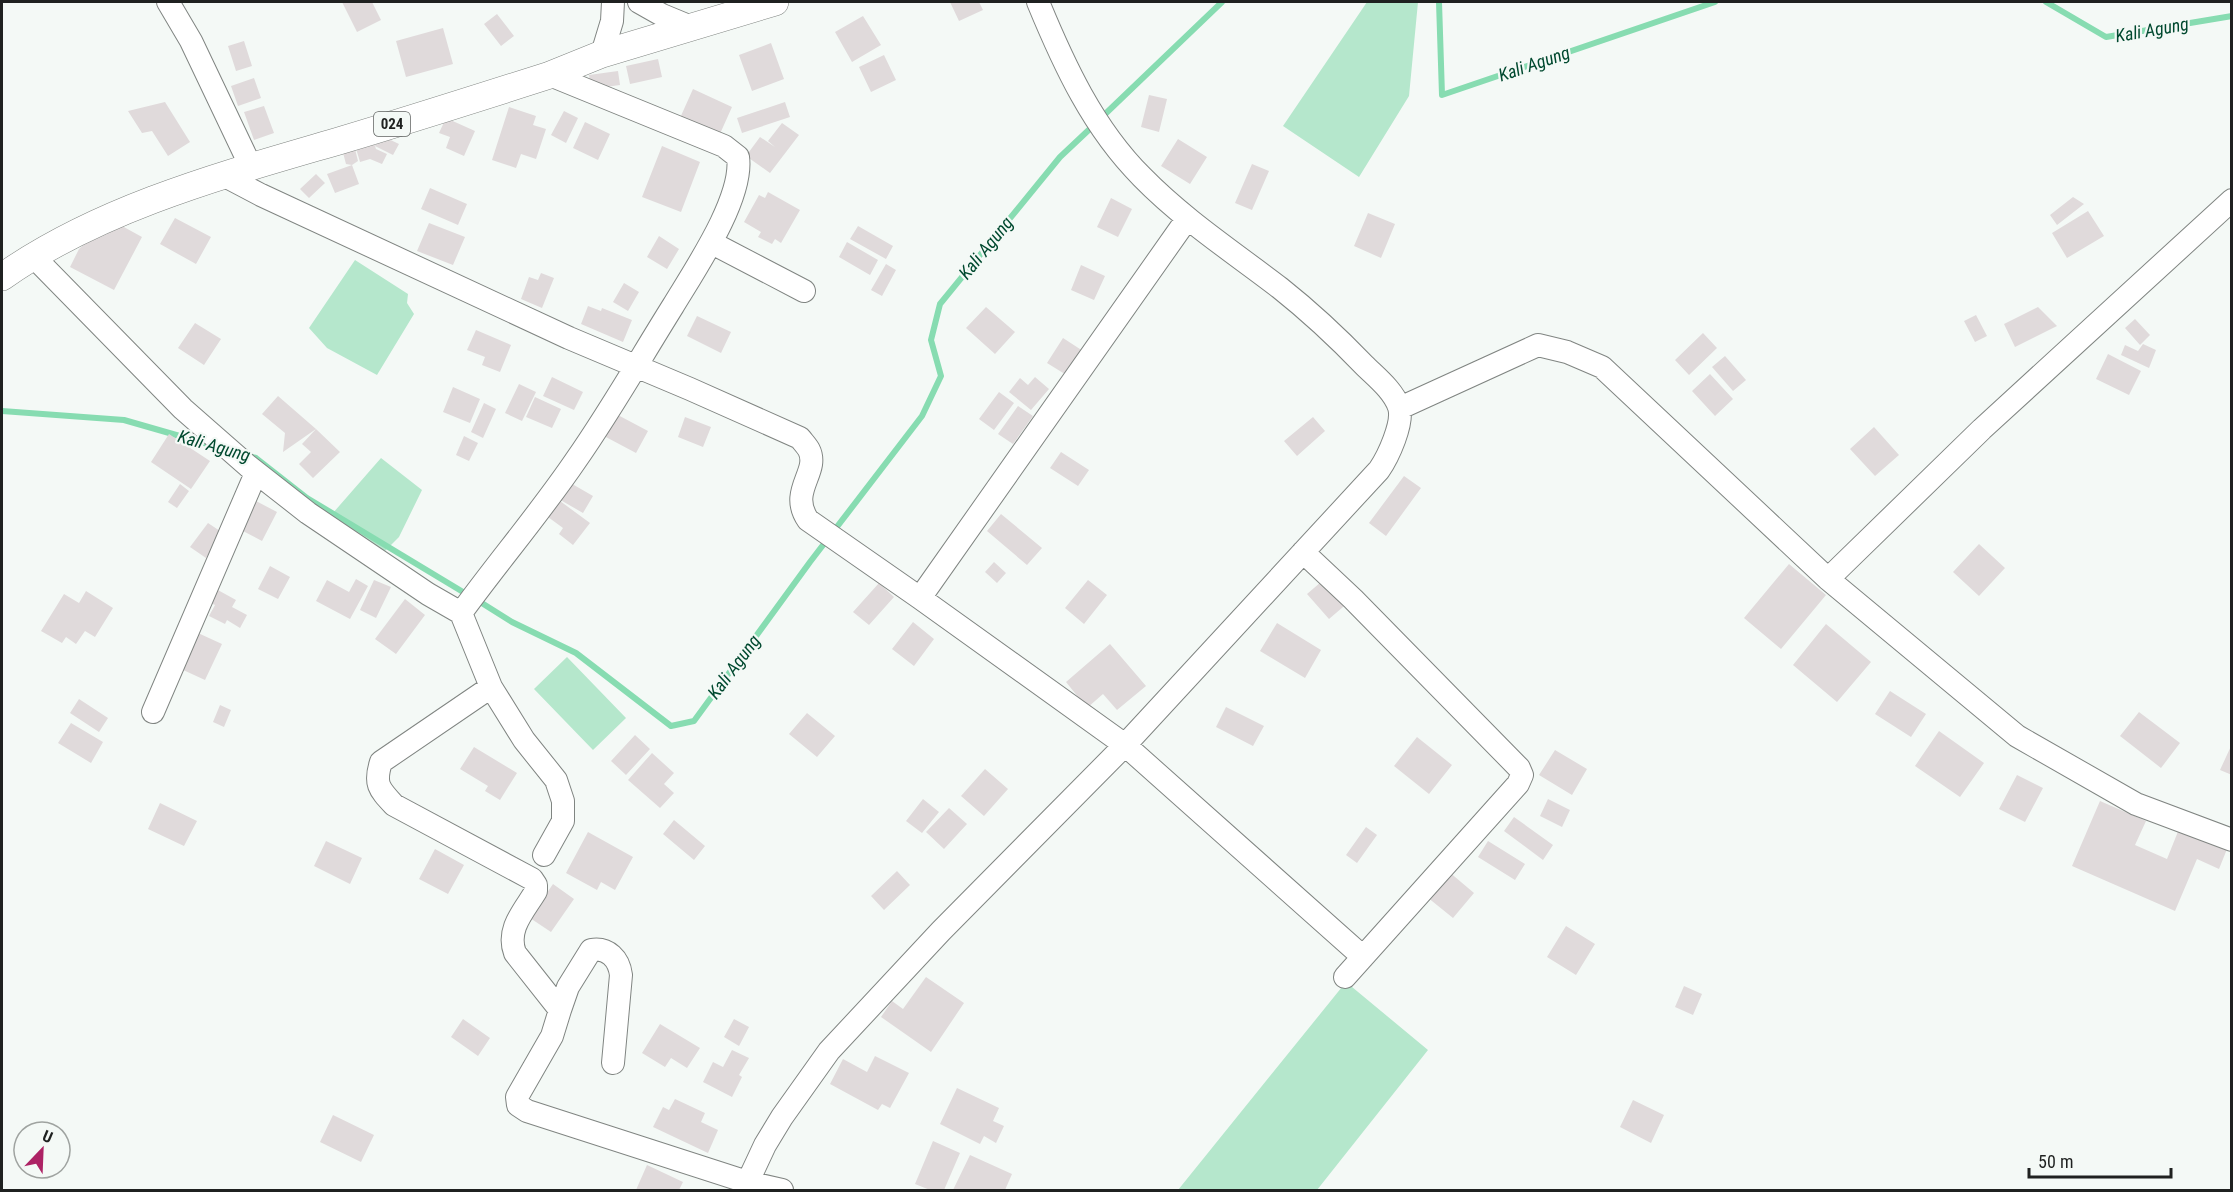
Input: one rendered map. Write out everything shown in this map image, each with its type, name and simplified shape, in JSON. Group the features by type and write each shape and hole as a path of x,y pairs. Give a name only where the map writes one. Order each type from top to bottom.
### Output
{"main road":[{"name":"024","path":"17,267 99,221 224,175 550,75 602,54 775,2"}],"street":[{"path":"168,2 191,41 251,167"},
{"path":"602,54 612,21 613,2"},
{"path":"639,2 691,27"},
{"path":"745,1186 782,1118 829,1051 940,931 1125,745 1379,470 1389,454 1397,431 1400,408 1388,388 1349,349 1282,290 1187,219 1115,148 1090,111 1058,52 1038,2"},
{"path":"463,611 576,460 636,366 712,243 731,197 739,168 738,158 724,146 550,75"},
{"path":"224,175 261,195 569,338 800,438 810,450 811,466 800,501 801,510 808,520 1125,745 1363,957"},
{"path":"1828,579 1982,429 2232,200"},
{"path":"920,598 1187,219"},
{"path":"712,243 804,291"},
{"path":"17,267 121,348 183,410 308,513 428,594 463,611 491,687 524,740 556,780 563,801 563,821 543,855"},
{"path":"1400,408 1538,345 1567,352 1602,367 1828,579 2017,736 2136,804 2232,840"},
{"path":"153,712 252,469"},
{"path":"1303,552 1353,599 1519,768 1522,775 1518,784 1345,977"},
{"path":"491,687 381,762 377,777 381,791 394,805 532,879 536,885 536,891 512,932 511,941 515,952 560,1010"},
{"path":"612,1063 621,975 620,963 607,951 591,950 568,987 552,1036 517,1097 518,1105 526,1111 745,1186 782,1191"}],"green space":[{"path":"1367,2 1418,2 1409,96 1359,177 1283,126"},
{"path":"355,260 408,294 407,303 414,314 377,375 327,348 309,328"},
{"path":"381,458 422,490 399,537 378,558 326,521"},
{"path":"567,657 626,718 593,750 534,689"},
{"path":"1346,982 1428,1050 1317,1190 1178,1190"}],"building":[{"path":"342,2 372,2 381,20 357,32"},
{"path":"950,2 979,2 983,10 959,21"},
{"path":"497,14 514,36 501,46 484,24"},
{"path":"863,16 881,45 852,62 835,32"},
{"path":"443,28 453,64 406,77 396,41"},
{"path":"244,41 252,66 236,71 228,46"},
{"path":"771,43 784,79 752,91 739,55"},
{"path":"884,55 896,80 871,92 859,67"},
{"path":"658,59 662,77 630,84 626,66"},
{"path":"618,71 620,85 591,89 589,75"},
{"path":"254,78 261,98 238,106 231,86"},
{"path":"693,89 732,107 719,136 680,118"},
{"path":"1149,95 1167,99 1159,132 1141,127"},
{"path":"165,102 190,142 168,156 152,131 142,133 128,111"},
{"path":"785,102 790,117 742,133 737,118"},
{"path":"264,106 274,133 254,140 244,112"},
{"path":"509,107 536,116 533,125 546,129 536,159 521,154 516,168 492,160"},
{"path":"564,111 578,118 566,143 551,135"},
{"path":"446,118 475,131 464,156 446,148 450,137 439,133"},
{"path":"585,122 610,134 598,160 573,148"},
{"path":"782,123 799,135 770,173 746,156 760,137 775,147 768,141"},
{"path":"380,135 399,144 393,155 375,146"},
{"path":"1178,139 1207,157 1190,184 1161,166"},
{"path":"373,140 376,149 387,154 382,164 370,159 360,162 355,145"},
{"path":"354,145 358,161 352,165 346,164 342,149"},
{"path":"662,146 700,162 681,212 642,197"},
{"path":"1252,164 1269,171 1252,210 1235,203"},
{"path":"352,165 359,184 335,193 327,174"},
{"path":"316,174 325,183 309,198 300,189"},
{"path":"430,188 467,204 458,225 421,209"},
{"path":"768,192 800,210 781,243 775,239 772,244 758,237 761,232 744,222 759,195 765,198"},
{"path":"2073,197 2084,204 2057,225 2050,215"},
{"path":"1111,198 1132,209 1118,237 1097,227"},
{"path":"2088,211 2104,236 2067,258 2052,233"},
{"path":"1368,213 1395,224 1381,258 1354,246"},
{"path":"175,218 211,237 196,264 160,244"},
{"path":"429,223 465,237 453,265 417,251"},
{"path":"122,226 142,237 114,290 70,267 79,249 91,238"},
{"path":"858,226 893,246 886,259 850,239"},
{"path":"659,236 679,249 667,269 647,257"},
{"path":"847,242 878,260 870,275 839,257"},
{"path":"886,264 896,270 882,296 871,290"},
{"path":"1081,265 1105,276 1094,300 1071,290"},
{"path":"541,273 554,278 542,308 521,299 529,277 538,280"},
{"path":"624,283 639,292 628,311 613,302"},
{"path":"588,306 601,311 602,308 632,320 623,342 581,324"},
{"path":"986,307 1015,332 995,354 966,328"},
{"path":"2038,307 2057,326 2015,347 2004,324"},
{"path":"1976,315 1987,336 1975,342 1964,321"},
{"path":"697,316 731,332 721,353 687,336"},
{"path":"2135,319 2150,335 2140,345 2125,328"},
{"path":"195,323 221,339 204,365 178,348"},
{"path":"476,330 511,345 500,372 482,365 485,357 467,350"},
{"path":"1703,333 1717,348 1689,375 1675,360"},
{"path":"1063,338 1083,351 1068,376 1047,363"},
{"path":"2143,344 2156,350 2149,368 2121,355 2125,345 2138,351"},
{"path":"2108,354 2141,371 2129,395 2096,379"},
{"path":"1725,356 1746,380 1733,391 1712,367"},
{"path":"1710,374 1733,399 1715,416 1692,391"},
{"path":"552,377 583,392 574,410 543,396"},
{"path":"1035,377 1049,389 1031,410 1009,392 1020,378 1028,385"},
{"path":"519,384 536,392 522,421 505,413"},
{"path":"453,387 480,399 470,423 443,412"},
{"path":"999,392 1014,403 994,430 979,419"},
{"path":"278,396 316,429 283,452 285,433 262,414"},
{"path":"535,397 561,409 552,428 526,417"},
{"path":"484,403 496,409 483,438 471,432"},
{"path":"1018,406 1033,416 1013,444 998,434"},
{"path":"616,414 648,431 636,453 604,436"},
{"path":"685,417 711,427 703,447 678,437"},
{"path":"1313,417 1325,431 1297,456 1284,441"},
{"path":"1874,427 1899,455 1875,476 1850,449"},
{"path":"316,429 340,452 313,478 299,464 311,452 302,444"},
{"path":"169,434 210,461 191,489 151,462"},
{"path":"464,436 478,443 469,461 456,455"},
{"path":"1061,452 1089,470 1078,486 1050,468"},
{"path":"1404,476 1421,488 1386,536 1369,523"},
{"path":"567,481 593,496 583,513 557,498"},
{"path":"180,484 189,491 177,508 168,502"},
{"path":"256,501 277,512 262,541 241,530"},
{"path":"560,501 590,523 573,545 559,534 563,528 548,517"},
{"path":"1001,514 1042,548 1027,565 987,531"},
{"path":"208,523 223,533 206,558 190,547"},
{"path":"1979,544 2005,568 1979,596 1953,572"},
{"path":"994,562 1006,573 997,583 985,572"},
{"path":"1789,564 1826,595 1781,649 1744,618"},
{"path":"270,566 290,577 278,599 258,589"},
{"path":"1328,576 1350,601 1329,619 1307,594"},
{"path":"356,579 368,586 350,619 316,601 327,580 349,592"},
{"path":"374,580 391,587 376,618 360,610"},
{"path":"1088,580 1107,595 1084,624 1065,608"},
{"path":"879,583 894,597 869,625 853,612"},
{"path":"216,589 236,600 232,607 247,615 240,628 227,620 225,624 209,616 215,605 209,602"},
{"path":"86,591 113,608 95,637 85,631 76,644 66,637 62,643 41,631 64,594 79,603"},
{"path":"405,599 425,615 396,654 375,639"},
{"path":"913,622 934,639 914,666 892,649"},
{"path":"1277,623 1321,650 1305,678 1260,651"},
{"path":"1826,624 1871,662 1837,702 1793,665"},
{"path":"198,633 222,644 205,680 181,669"},
{"path":"1110,644 1146,686 1117,710 1103,694 1087,708 1066,682"},
{"path":"1890,691 1926,714 1911,737 1875,714"},
{"path":"79,699 108,718 99,732 70,713"},
{"path":"220,705 231,710 224,727 213,722"},
{"path":"1226,707 1264,726 1253,746 1216,727"},
{"path":"2139,712 2180,743 2161,768 2120,736"},
{"path":"807,713 835,736 817,757 789,734"},
{"path":"71,723 103,742 91,763 58,743"},
{"path":"1939,731 1984,763 1960,797 1915,766"},
{"path":"635,735 650,749 626,775 611,761"},
{"path":"1417,737 1452,765 1429,794 1394,766"},
{"path":"2232,744 2232,775 2220,770"},
{"path":"474,747 517,773 500,800 485,791 488,786 460,769"},
{"path":"1555,750 1587,769 1572,795 1539,775"},
{"path":"652,753 674,773 664,784 674,793 660,808 628,780"},
{"path":"985,769 1008,789 984,816 961,796"},
{"path":"2017,775 2043,788 2025,822 1999,809"},
{"path":"923,799 939,812 922,833 906,821"},
{"path":"1548,799 1570,810 1562,827 1540,816"},
{"path":"2100,801 2146,821 2135,845 2167,859 2179,829 2227,849 2219,869 2197,859 2175,911 2072,866"},
{"path":"160,803 197,821 184,846 148,829"},
{"path":"949,808 967,824 944,849 926,832"},
{"path":"1514,817 1553,845 1543,860 1504,831"},
{"path":"674,820 705,846 694,860 663,834"},
{"path":"1366,827 1377,835 1357,863 1346,855"},
{"path":"588,832 633,857 615,890 601,882 597,890 566,873"},
{"path":"326,841 362,858 350,884 314,866"},
{"path":"1488,841 1525,864 1515,880 1478,857"},
{"path":"435,849 464,865 448,894 419,879"},
{"path":"897,871 910,885 884,910 871,896"},
{"path":"1448,871 1474,893 1453,918 1427,897"},
{"path":"553,884 574,899 551,932 530,918"},
{"path":"1566,926 1595,944 1576,975 1547,957"},
{"path":"926,977 964,1003 931,1052 881,1017 892,1001 903,1009"},
{"path":"1684,986 1702,994 1693,1015 1675,1007"},
{"path":"463,1019 490,1038 478,1056 451,1037"},
{"path":"734,1019 749,1027 739,1046 724,1037"},
{"path":"660,1024 700,1048 687,1068 671,1058 665,1067 642,1053"},
{"path":"732,1050 749,1058 739,1075 742,1077 732,1097 703,1082 713,1062 723,1067"},
{"path":"875,1056 909,1073 890,1108 882,1104 878,1110 830,1084 843,1059 867,1072"},
{"path":"957,1088 999,1108 993,1121 1004,1126 996,1143 984,1136 980,1144 940,1124"},
{"path":"675,1099 705,1113 701,1122 718,1130 708,1153 653,1127 663,1107 669,1110"},
{"path":"1633,1100 1664,1115 1651,1143 1620,1127"},
{"path":"333,1115 374,1135 361,1162 320,1142"},
{"path":"933,1141 960,1153 944,1190 930,1190 915,1184"},
{"path":"970,1155 1012,1174 1005,1190 953,1190"},
{"path":"647,1165 683,1182 679,1190 636,1190"}],"waterway":[{"name":"Kali Agung","path":"1102,117 1222,2"},
{"name":"Kali Agung","path":"1439,2 1442,95 1715,2"},
{"name":"Kali Agung","path":"2046,2 2106,37 2232,16"},
{"name":"Kali Agung","path":"477,600 512,622 576,653 671,726 694,721 810,562 922,416 941,376 931,340 940,304 1060,157 1094,125"},
{"name":"Kali Agung","path":"2,411 124,420 211,445"},
{"name":"Kali Agung","path":"249,456 256,458 307,498 468,595"}]}
